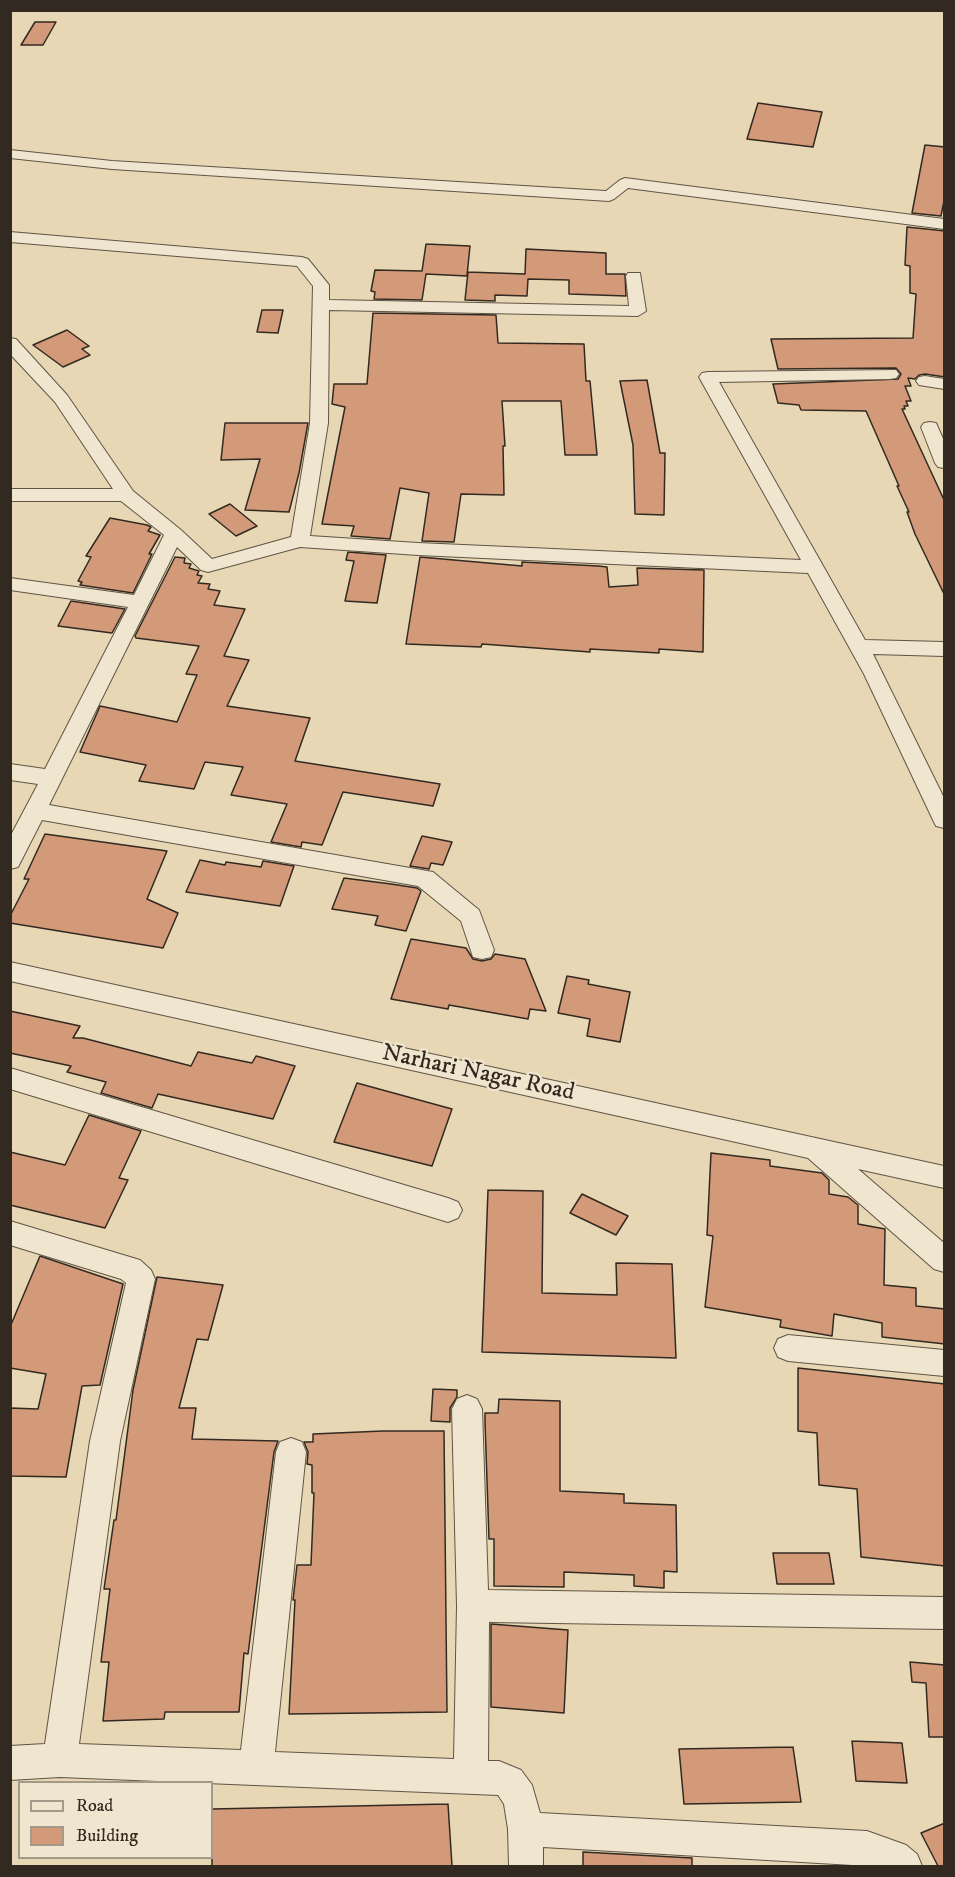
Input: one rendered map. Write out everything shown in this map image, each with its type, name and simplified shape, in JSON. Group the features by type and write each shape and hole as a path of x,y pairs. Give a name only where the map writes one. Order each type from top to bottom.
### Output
{"street":[{"path":"10,154 112,165 609,196 625,183 945,224"},
{"path":"10,237 302,262 321,285 321,305 319,423 300,541"},
{"path":"321,305 638,311 634,276"},
{"path":"10,343 61,399 126,495 174,534 208,566 300,541 418,549 815,567"},
{"path":"890,375 708,377 859,647 945,820"},
{"path":"925,381 945,384"},
{"path":"930,427 945,463"},
{"path":"10,495 126,495"},
{"path":"10,861 174,534"},
{"path":"10,584 140,602"},
{"path":"859,647 945,649"},
{"path":"10,772 52,778"},
{"path":"37,811 425,878 471,916 482,950"},
{"name":"Narhari Nagar Road","path":"10,971 945,1177"},
{"path":"10,1078 447,1210"},
{"path":"815,1148 945,1260"},
{"path":"10,1233 130,1269 141,1279 105,1441 60,1760"},
{"path":"788,1348 945,1364"},
{"path":"467,1408 473,1606 471,1778"},
{"path":"256,1768 291,1452"},
{"path":"473,1606 945,1613"},
{"path":"10,1762 60,1760 499,1778 509,1782 520,1797 525,1829 526,1866"},
{"path":"525,1829 867,1848 894,1857 904,1866"}],"building":[{"path":"35,22 56,22 43,45 21,45"},
{"path":"758,103 822,112 813,147 747,139"},
{"path":"925,145 945,147 945,196 941,216 912,213"},
{"path":"907,227 945,231 945,377 925,374 915,379 908,378 911,386 905,386 911,401 906,401 908,406 902,409 945,502 945,596 915,534 907,512 909,512 897,486 899,486 866,411 801,410 799,405 778,403 773,384 898,379 901,374 896,368 778,369 771,339 913,338 916,294 910,293 910,266 905,265"},
{"path":"426,244 470,246 467,276 426,274 422,300 374,299 375,292 371,291 375,270 422,271"},
{"path":"526,249 606,253 606,274 625,274 626,296 569,294 569,280 528,279 527,296 495,295 495,301 465,300 468,272 525,274"},
{"path":"262,310 283,310 278,333 257,332"},
{"path":"373,313 496,315 498,343 584,344 586,381 590,381 597,455 565,455 561,401 502,401 505,446 503,446 504,495 461,494 454,542 422,541 429,493 400,488 390,539 351,536 354,526 322,524 345,407 332,404 334,384 367,384"},
{"path":"67,330 89,346 82,349 90,355 63,367 33,345"},
{"path":"647,380 660,453 665,453 664,515 635,514 633,445 620,381"},
{"path":"225,423 308,423 289,512 245,510 260,459 221,460"},
{"path":"230,504 257,526 236,536 209,514"},
{"path":"110,518 147,525 151,527 148,531 160,535 149,554 152,554 133,593 80,585 82,582 78,581 91,557 86,556"},
{"path":"348,552 386,555 377,603 345,601 354,561 346,560"},
{"path":"175,557 185,558 184,563 191,564 189,568 199,571 197,575 202,576 198,583 210,584 208,589 220,591 214,605 245,609 224,656 249,660 227,706 310,718 295,761 440,784 433,806 343,792 322,845 302,842 301,847 271,842 287,804 231,795 243,767 205,762 194,789 139,781 146,765 80,752 100,706 177,722 197,675 186,674 199,646 136,638 135,636"},
{"path":"420,557 522,566 522,562 607,567 609,587 638,585 637,568 704,570 703,652 659,649 659,653 590,649 590,652 482,644 481,647 406,644"},
{"path":"71,601 125,609 112,633 58,626"},
{"path":"45,834 167,851 147,899 178,913 163,948 10,923 10,916 29,879 24,879"},
{"path":"422,836 452,842 443,865 431,863 429,869 410,866"},
{"path":"200,860 225,865 226,862 261,867 263,861 294,866 280,906 186,892"},
{"path":"344,878 417,888 421,891 406,931 375,925 378,916 332,909"},
{"path":"411,939 466,948 473,959 482,961 491,959 495,954 525,959 546,1011 530,1009 528,1019 449,1005 448,1009 391,999"},
{"path":"567,976 589,980 588,984 630,992 620,1042 587,1036 590,1019 558,1013"},
{"path":"10,1011 80,1026 73,1038 83,1038 191,1066 198,1052 252,1063 256,1056 295,1066 273,1119 158,1094 152,1108 101,1093 106,1082 67,1072 71,1066 10,1053"},
{"path":"357,1083 452,1109 432,1166 334,1142"},
{"path":"89,1115 141,1131 119,1178 128,1180 105,1228 10,1205 10,1152 65,1165"},
{"path":"711,1153 770,1160 770,1166 822,1173 829,1180 829,1194 848,1197 858,1205 858,1224 885,1229 884,1285 916,1288 916,1306 945,1309 945,1344 882,1337 882,1323 834,1314 832,1336 780,1327 781,1320 705,1307 713,1236 707,1235"},
{"path":"488,1190 543,1191 542,1293 617,1295 616,1263 672,1264 676,1358 482,1352"},
{"path":"582,1194 628,1216 616,1235 570,1213"},
{"path":"40,1256 123,1284 100,1385 82,1386 66,1477 10,1476 10,1408 38,1409 46,1374 10,1368 10,1327"},
{"path":"157,1277 223,1285 208,1340 197,1339 179,1408 196,1408 192,1439 278,1441 274,1452 248,1654 244,1653 239,1712 165,1712 164,1719 103,1721 109,1662 101,1662 110,1589 104,1589 114,1520 116,1520 133,1390"},
{"path":"798,1368 945,1384 945,1566 861,1557 857,1489 819,1485 817,1433 798,1431"},
{"path":"433,1389 457,1390 457,1397 450,1408 450,1422 431,1421"},
{"path":"499,1399 560,1401 560,1491 624,1494 624,1503 676,1505 677,1572 664,1571 664,1588 634,1586 634,1575 564,1572 564,1587 494,1586 494,1539 489,1539 485,1413 498,1413"},
{"path":"444,1431 447,1712 289,1714 295,1600 293,1600 297,1565 311,1565 314,1493 312,1493 312,1465 307,1464 308,1452 304,1442 313,1442 313,1434"},
{"path":"773,1553 829,1553 834,1584 777,1584"},
{"path":"491,1624 568,1630 564,1713 491,1707"},
{"path":"910,1662 945,1665 945,1737 929,1737 926,1683 912,1682"},
{"path":"852,1741 902,1743 907,1783 856,1781"},
{"path":"793,1747 801,1802 684,1804 679,1749"},
{"path":"448,1804 452,1866 212,1866 213,1809"},
{"path":"945,1823 945,1866 938,1866 921,1833"},
{"path":"583,1852 692,1858 692,1866 583,1866"}]}
